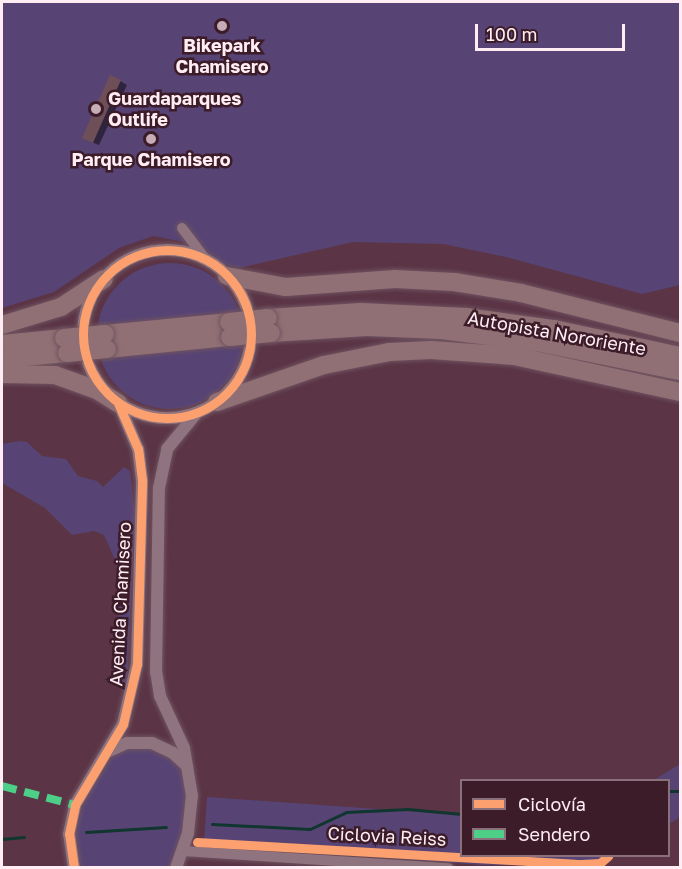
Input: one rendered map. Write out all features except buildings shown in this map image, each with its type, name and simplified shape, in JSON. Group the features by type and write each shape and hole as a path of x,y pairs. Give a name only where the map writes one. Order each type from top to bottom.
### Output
{"highway":[{"path":"227,276 272,287 395,279 454,282 521,293 681,333"},
{"path":"2,325 61,308 104,279"},
{"name":"Autopista Nororiente","path":"2,359 66,346 270,325 361,312 466,317 554,329 681,356"},
{"name":"Autopista Nororiente","path":"270,325 441,330 536,342 681,371"},
{"name":"Autopista Nororiente","path":"2,344 66,346"},
{"path":"217,402 324,365 389,352 431,350 515,356 681,392"},
{"path":"2,374 55,375 97,390 118,403"}],"street":[{"path":"182,228 207,261"},
{"path":"184,252 207,261 227,276 247,309 250,348 242,372 217,402 199,412 157,418 118,403 95,377 84,344 87,310 104,279 120,265 146,253 184,252"},
{"name":"Avenida Chamisero","path":"74,867 69,834 72,813 84,785 109,751 130,706 138,656 142,480 138,449 118,403"},
{"name":"Avenida Chamisero","path":"176,867 183,851 192,805 184,748 160,696 156,672 159,488 163,458 170,443 199,412"},
{"path":"109,751 127,743 152,743 173,753 188,767"},
{"path":"183,851 448,867"}],"shaded area":[{"path":"2,2 680,2 680,285 642,294 506,257 443,244 353,242 239,268 223,264 195,244 153,236 119,248 54,292 2,308"},
{"path":"170,263 198,269 221,285 237,308 243,336 237,364 221,387 198,403 170,409 142,403 119,387 103,364 97,336 103,308 119,285 142,269"},
{"path":"27,442 42,456 66,459 78,476 97,481 103,487 124,467 130,471 135,513 127,684 117,681 112,667 120,603 116,562 104,535 94,531 72,535 45,508 2,483 2,444"},
{"path":"138,745 161,750 180,766 187,786 184,830 170,867 81,868 75,836 81,803 113,755"},
{"path":"680,764 680,817 670,823 670,779 656,779"},
{"path":"207,797 460,815 460,857 610,857 592,864 483,865 204,844"}],"waterway":[{"path":"670,791 680,791"},
{"path":"212,824 310,829 346,812 408,809 460,814"},
{"path":"86,832 166,827"},
{"path":"2,839 24,837"}],"marked path":[{"path":"2,786 75,805"}],"cycle path":[{"path":"167,250 199,257 213,264 226,275 237,288 244,302 251,334 244,366 237,380 226,393 213,404 199,411 167,418 135,411 121,404 108,393 97,380 90,366 83,334 90,302 97,288 108,275 121,264 135,257 167,250"},
{"path":"74,868 69,834 75,805 123,724 137,664 142,480 138,449 118,403"},
{"name":"Ciclovia Reiss","path":"197,842 581,864 600,863 607,857"}],"place":[{"name":"Bikepark Chamisero","path":"222,26"},
{"name":"Guardaparques Outlife","path":"96,109"},
{"name":"Parque Chamisero","path":"151,139"}]}
